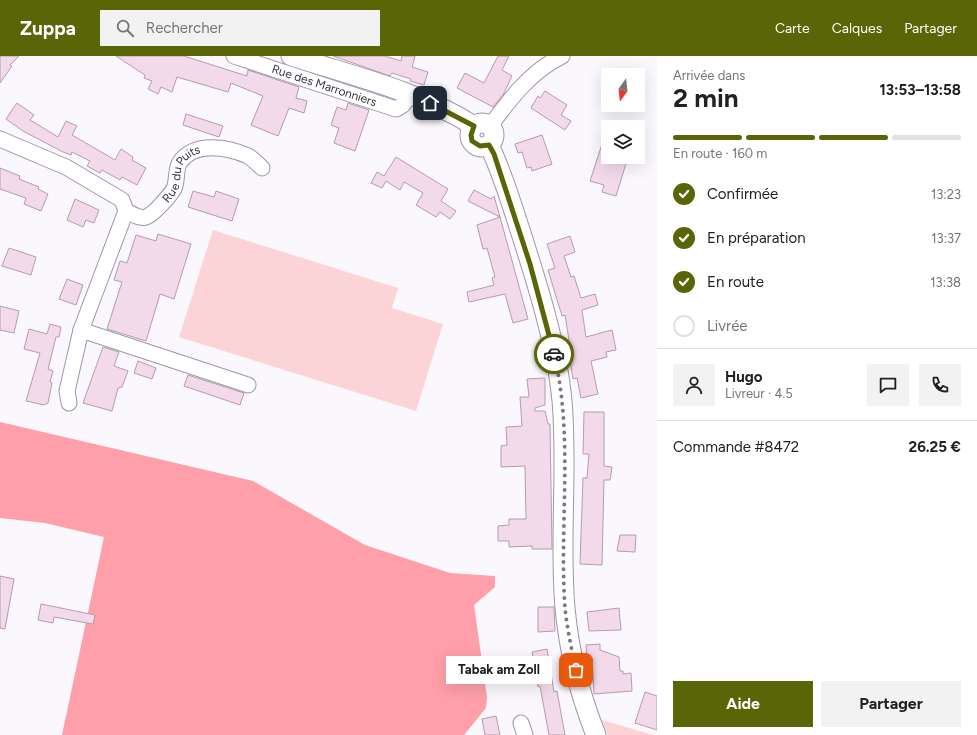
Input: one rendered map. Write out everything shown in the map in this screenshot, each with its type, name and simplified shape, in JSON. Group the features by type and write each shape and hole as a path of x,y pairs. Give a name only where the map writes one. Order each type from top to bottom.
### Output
{"street":[{"name":"Rue des Marronniers","path":"234,56 396,109 403,105 410,94"},
{"path":"291,56 410,94 482,126 494,135 489,145 509,197 530,264 558,371 562,401 565,462 564,552 566,609 571,646 581,689 596,735"},
{"path":"482,126 512,97 538,63 562,56"},
{"path":"0,139 66,167 122,200 126,211 81,330 67,391 69,403"},
{"name":"Rue du Puits","path":"126,211 137,216 146,217 153,213 175,187 179,162 190,152 201,148 222,149 249,156 262,168"},
{"path":"81,330 248,385"}],"shaded area":[{"path":"213,230 398,288 392,308 443,324 416,411 179,337"},
{"path":"0,422 253,481 365,545 450,573 495,576 495,587 474,605 487,697 486,708 464,735 62,735 104,537 45,523 0,518"},
{"path":"602,720 653,735 608,735"}],"building":[{"path":"0,56 19,56 10,65 12,66 0,83"},
{"path":"116,56 184,56 247,76 248,70 299,87 296,98 307,101 304,113 289,108 278,136 251,125 263,96 231,83 228,92 177,77 172,92 161,87 158,94 148,89 152,81 144,78 145,75"},
{"path":"333,56 385,56 401,61 402,56 415,56 412,67 428,72 424,85 410,81 411,79 392,73 390,76"},
{"path":"498,56 509,56 502,70 512,76 503,95 493,107 457,88 465,73 484,83"},
{"path":"545,91 567,105 561,115 571,121 565,130 531,108 538,96 540,98"},
{"path":"17,103 34,115 30,120 58,137 66,121 77,126 72,135 115,160 121,149 133,157 132,160 146,168 137,185 122,177 120,180 102,170 100,173 87,166 90,161 72,152 71,155 63,152 23,131 6,119"},
{"path":"348,103 369,110 355,151 334,143 339,128 331,125 337,107 346,110"},
{"path":"186,114 223,126 219,137 183,125"},
{"path":"542,135 552,164 532,171 531,167 527,168 522,152 518,153 515,144"},
{"path":"601,147 601,164 626,164 616,196 602,192 604,185 590,181"},
{"path":"396,157 448,189 441,201 456,211 450,219 440,212 436,217 416,205 423,193 404,182 400,190 386,181 382,188 371,183 377,172 384,176"},
{"path":"0,168 20,176 19,179 39,187 38,189 48,194 41,211 24,204 26,198 0,189"},
{"path":"474,190 491,199 494,196 500,217 468,201"},
{"path":"193,191 214,197 216,191 239,199 232,221 188,207"},
{"path":"75,199 99,210 94,223 86,220 83,227 67,220"},
{"path":"500,217 528,319 513,323 505,294 469,302 467,292 494,285 492,278 495,277 487,248 483,249 477,225"},
{"path":"158,234 191,244 174,299 160,294 146,341 107,329 122,282 114,280 120,261 127,263 136,235 156,241"},
{"path":"570,236 575,252 564,256 571,277 574,276 581,298 595,294 598,305 582,310 586,337 612,330 616,350 606,352 607,357 591,361 598,394 581,398 577,378 573,379 570,360 572,359 565,315 562,316 548,270 555,268 547,244"},
{"path":"9,248 36,257 31,275 2,266"},
{"path":"67,279 83,285 76,305 59,299"},
{"path":"0,306 19,311 14,333 0,330"},
{"path":"50,324 61,327 59,337 56,337 48,369 53,371 50,382 52,383 48,403 44,405 26,401 40,353 24,349 29,329 47,334"},
{"path":"103,347 119,352 114,366 128,371 122,387 118,388 112,411 83,403"},
{"path":"138,361 156,368 152,379 134,373"},
{"path":"188,375 244,393 240,405 184,386"},
{"path":"545,378 545,405 535,408 535,411 545,411 548,424 550,424 552,549 532,549 532,546 509,547 509,541 498,541 498,526 509,525 509,519 526,519 525,466 501,467 501,446 507,445 506,427 522,426 520,397 529,397 527,379"},
{"path":"584,412 604,412 604,466 612,467 610,480 604,480 602,565 580,564 583,478 587,478 589,454 583,454"},
{"path":"620,535 636,535 635,552 617,551"},
{"path":"0,576 14,579 5,629 0,628"},
{"path":"41,604 95,615 93,624 54,617 53,623 38,620"},
{"path":"538,607 554,607 555,631 538,632"},
{"path":"619,608 621,630 589,631 587,612"},
{"path":"600,644 600,650 619,657 620,671 623,671 623,674 631,673 632,691 594,694 592,658 587,659 586,645"},
{"path":"547,649 554,692 557,691 565,735 549,735 540,686 538,687 532,652"},
{"path":"645,692 657,696 657,730 635,723"},
{"path":"496,716 500,735 485,735 482,719"}],"way so far":[{"path":"554,354 562,401 565,462 564,586 571,646 576,670"}],"place":[{"name":"Tabak am Zoll","path":"576,670"}],"route":[{"path":"430,103 474,126 471,132 472,141 483,147 489,145 494,154 530,264 544,311 554,354"}]}
